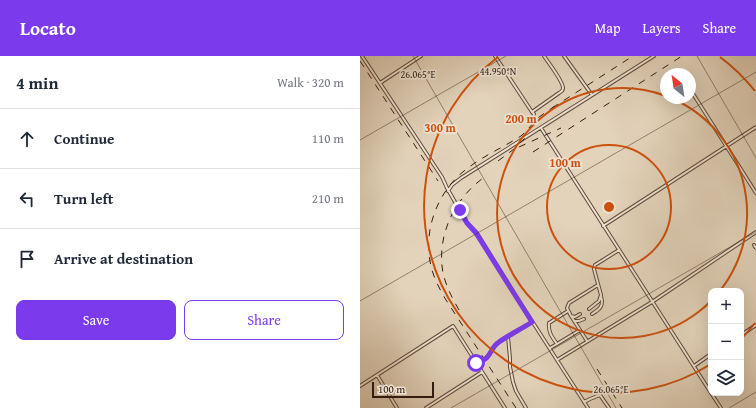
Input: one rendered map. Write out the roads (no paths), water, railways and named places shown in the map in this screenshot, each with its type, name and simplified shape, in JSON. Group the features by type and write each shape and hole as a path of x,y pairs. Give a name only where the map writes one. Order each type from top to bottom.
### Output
{"lane":[{"path":"362,56 442,177 448,191 467,223 476,233 588,408"},
{"path":"380,83 421,56"},
{"path":"494,56 534,114 533,117"},
{"path":"532,112 562,92 563,89 561,81 544,56"},
{"path":"564,56 592,96"},
{"path":"448,191 452,185 461,178 654,56"},
{"path":"696,98 756,193"},
{"path":"603,226 756,127"},
{"path":"541,128 708,388"},
{"path":"557,360 652,302 756,232"},
{"path":"592,314 599,310 603,301 594,269 595,266 619,250"},
{"path":"588,341 567,308 569,303 598,285"},
{"path":"589,309 599,301 601,295"},
{"path":"557,344 548,328 549,323 568,311"},
{"path":"571,316 580,314"},
{"path":"574,321 584,319"},
{"path":"476,363 483,362 498,343 532,322"},
{"path":"744,333 756,325"},
{"path":"360,386 453,326 505,408"},
{"path":"550,348 580,330"},
{"path":"508,337 513,382 516,391 526,408"},
{"path":"694,366 708,356"},
{"path":"426,408 482,372"},
{"path":"377,375 397,408"},
{"path":"584,402 600,395 609,408"},
{"path":"713,396 720,408"}],"railway":[{"path":"552,108 633,56"},
{"path":"533,152 682,56"},
{"path":"360,61 438,181"},
{"path":"516,408 438,286 430,261 429,236 431,224 440,200 455,180 477,161 521,136 538,118 555,106"},
{"path":"519,147 561,128"},
{"path":"498,161 514,149 528,135"},
{"path":"459,310 446,283 443,273 442,245 445,231 457,206 465,195 486,176"},
{"path":"597,369 622,408"}]}
